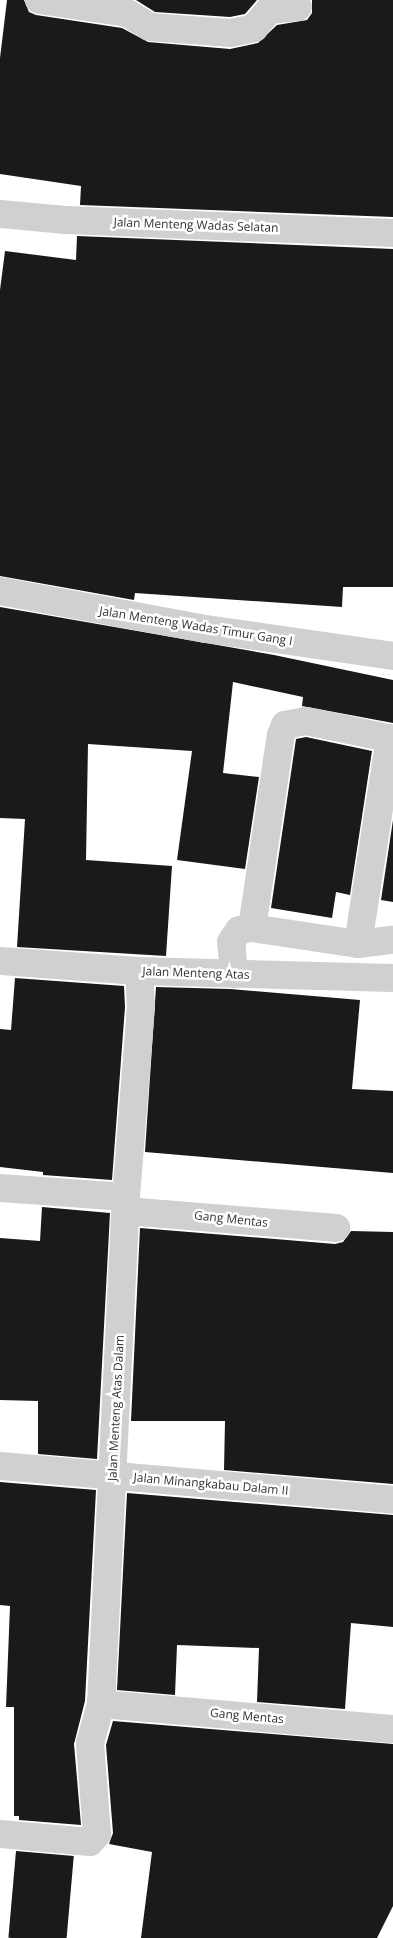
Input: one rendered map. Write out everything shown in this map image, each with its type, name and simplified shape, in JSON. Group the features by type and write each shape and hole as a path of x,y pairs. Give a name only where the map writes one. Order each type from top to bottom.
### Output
{"street":[{"path":"38,0 127,13 150,27 231,33 254,28 269,10 298,7"},
{"name":"Jalan Menteng Wadas Selatan","path":"0,214 76,220 393,233"},
{"name":"Jalan Menteng Wadas Timur Gang I","path":"0,591 206,629 393,656"},
{"path":"252,928 281,735 285,725 306,720 391,739 358,944"},
{"path":"234,974 230,942 240,930 252,928 358,944 393,940"},
{"name":"Jalan Menteng Atas","path":"0,961 138,971 393,978"},
{"name":"Jalan Menteng Atas Dalam","path":"0,1834 90,1842 97,1834 90,1743 101,1704 126,1204 141,1007 138,971"},
{"name":"Gang Mentas","path":"0,1188 336,1228"},
{"name":"Jalan Minangkabau Dalam II","path":"0,1466 393,1500"},
{"name":"Gang Mentas","path":"101,1704 393,1729"}],"building":[{"path":"7,0 24,0 29,12 36,15 122,28 148,42 230,49 258,43 277,25 307,20 312,13 312,0 393,0 393,217 80,205 81,186 0,174 0,58"},
{"path":"136,0 257,0 245,14 230,17 155,12"},
{"path":"77,236 393,249 393,587 343,587 342,607 135,593 134,600 0,576 0,290 5,251 76,260"},
{"path":"0,607 274,655 393,680 393,723 302,706 303,697 233,682 223,773 259,777 245,869 177,860 192,751 88,744 86,860 172,866 166,956 17,947 25,819 0,818"},
{"path":"306,737 372,751 350,895 336,892 332,918 271,908 296,739"},
{"path":"393,820 393,902 381,900"},
{"path":"15,978 124,986 125,1007 112,1180 43,1175 43,1172 0,1167 0,1029 11,1030"},
{"path":"156,987 230,989 360,1000 352,1089 393,1091 393,1173 145,1152"},
{"path":"42,1207 110,1213 97,1459 38,1454 38,1401 0,1400 0,1238 40,1241"},
{"path":"140,1228 335,1244 343,1242 351,1231 393,1232 393,1484 224,1470 225,1421 131,1421"},
{"path":"0,1482 96,1490 85,1701 74,1744 81,1825 19,1820 19,1816 14,1816 14,1707 6,1707 10,1606 0,1605"},
{"path":"127,1493 393,1515 393,1627 351,1623 345,1709 257,1702 259,1648 177,1645 175,1695 117,1690"},
{"path":"113,1721 393,1744 393,1906 377,1938 141,1938 152,1852 109,1844 113,1833 106,1745"},
{"path":"16,1851 74,1856 67,1938 8,1938"}]}
